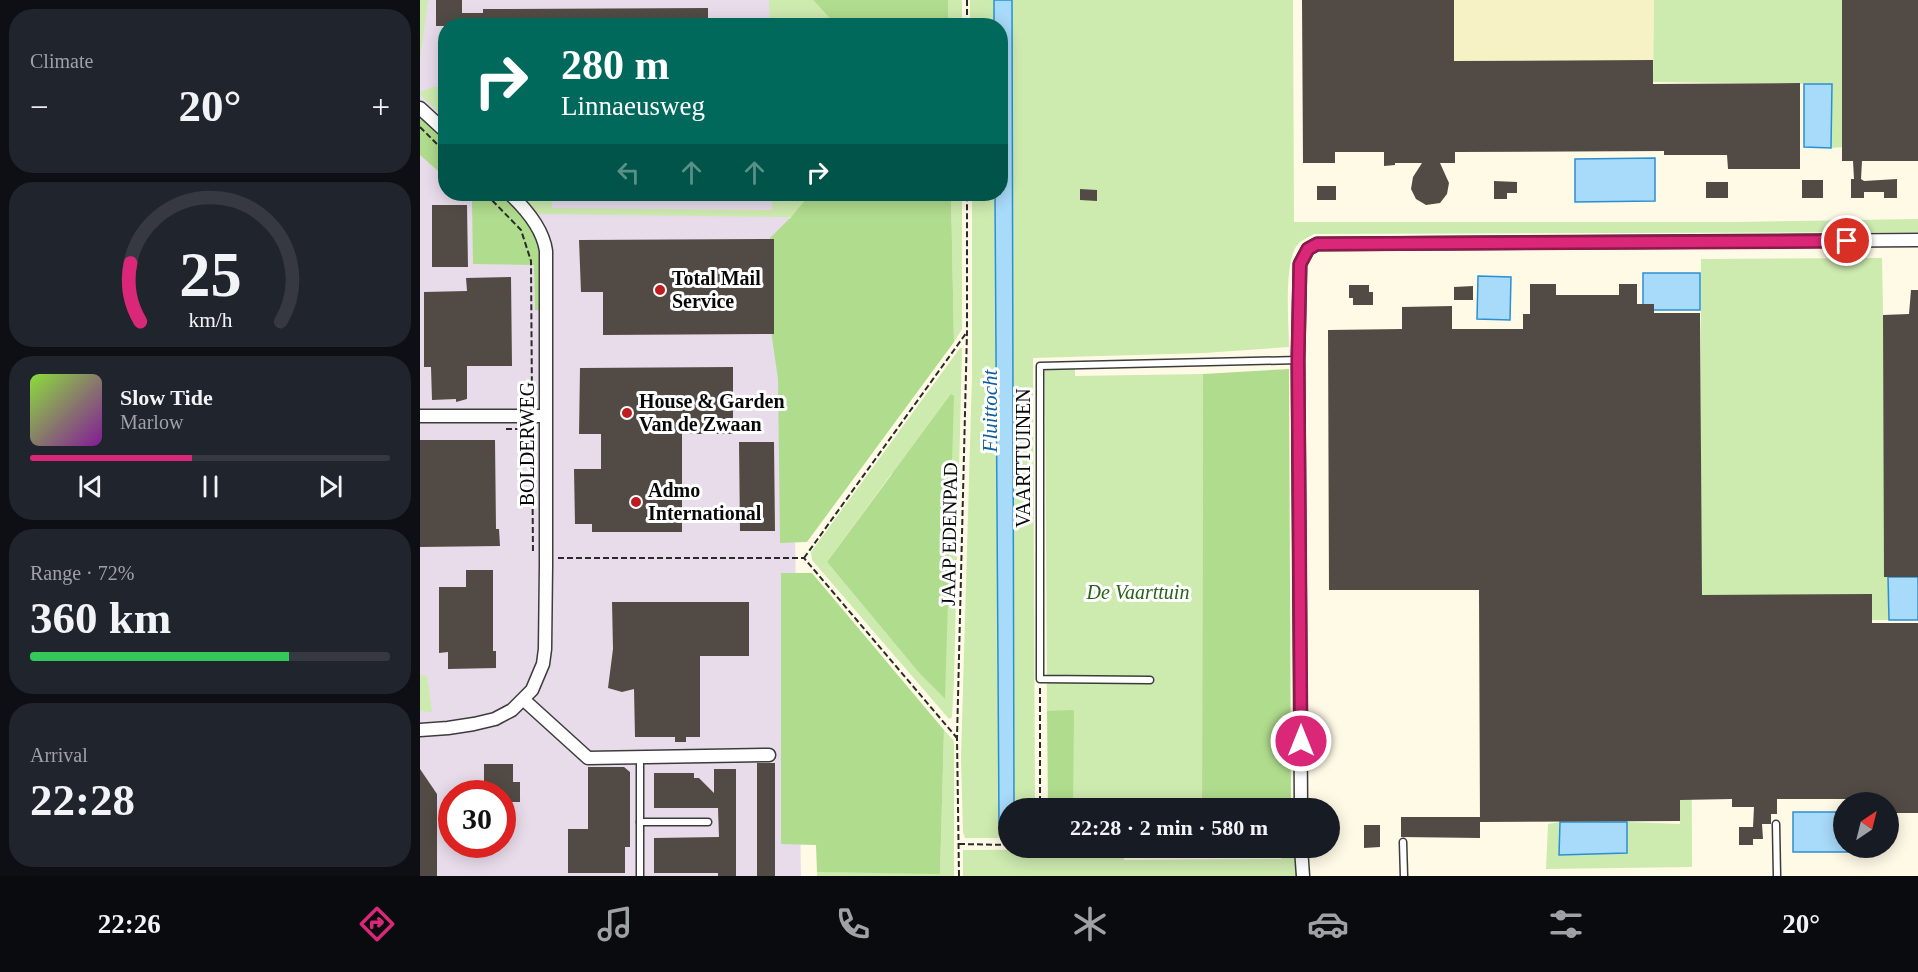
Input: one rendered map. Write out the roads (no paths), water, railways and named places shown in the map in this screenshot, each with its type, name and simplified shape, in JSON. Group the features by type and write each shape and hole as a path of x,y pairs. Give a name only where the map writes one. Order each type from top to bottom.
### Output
{"street":[{"path":"420,108 438,125"},
{"name":"BOLDERWEG","path":"420,730 448,728 495,719 512,710 524,700 539,677 546,649 546,558 536,420 546,251 544,240 537,227 518,201"},
{"path":"1301,798 1298,360 1300,264 1308,249 1317,244 1918,240"},
{"path":"420,416 536,420"},
{"path":"524,700 588,758 769,755"},
{"path":"1302,858 1303,874"}],"lane":[{"name":"VAARTTUINEN","path":"1149,680 1040,679 1040,366 1298,360"},
{"path":"640,757 640,876"},
{"path":"640,822 708,822"},
{"path":"1776,824 1778,876"},
{"path":"1403,842 1404,876"}],"water":[{"path":"994,0 1012,0 1014,798 999,798 995,201 1008,201 1008,18 994,18"},
{"path":"1804,84 1832,84 1831,148 1804,147"},
{"path":"1655,158 1655,201 1575,202 1575,159"},
{"path":"1643,273 1700,273 1700,310 1643,310"},
{"path":"1478,276 1511,277 1510,320 1477,319"},
{"path":"1888,577 1918,577 1918,620 1889,620"},
{"path":"1793,812 1833,812 1833,852 1793,852"},
{"path":"1560,822 1627,822 1627,853 1559,855"}],"place":[{"name":"Total Mail Service","path":"660,290"},
{"name":"House & Garden Van de Zwaan","path":"627,413"},
{"name":"Admo International","path":"636,502"}],"water label":[{"name":"Fluittocht","path":"990,411"}],"park label":[{"name":"De Vaarttuin","path":"1138,592"}]}
